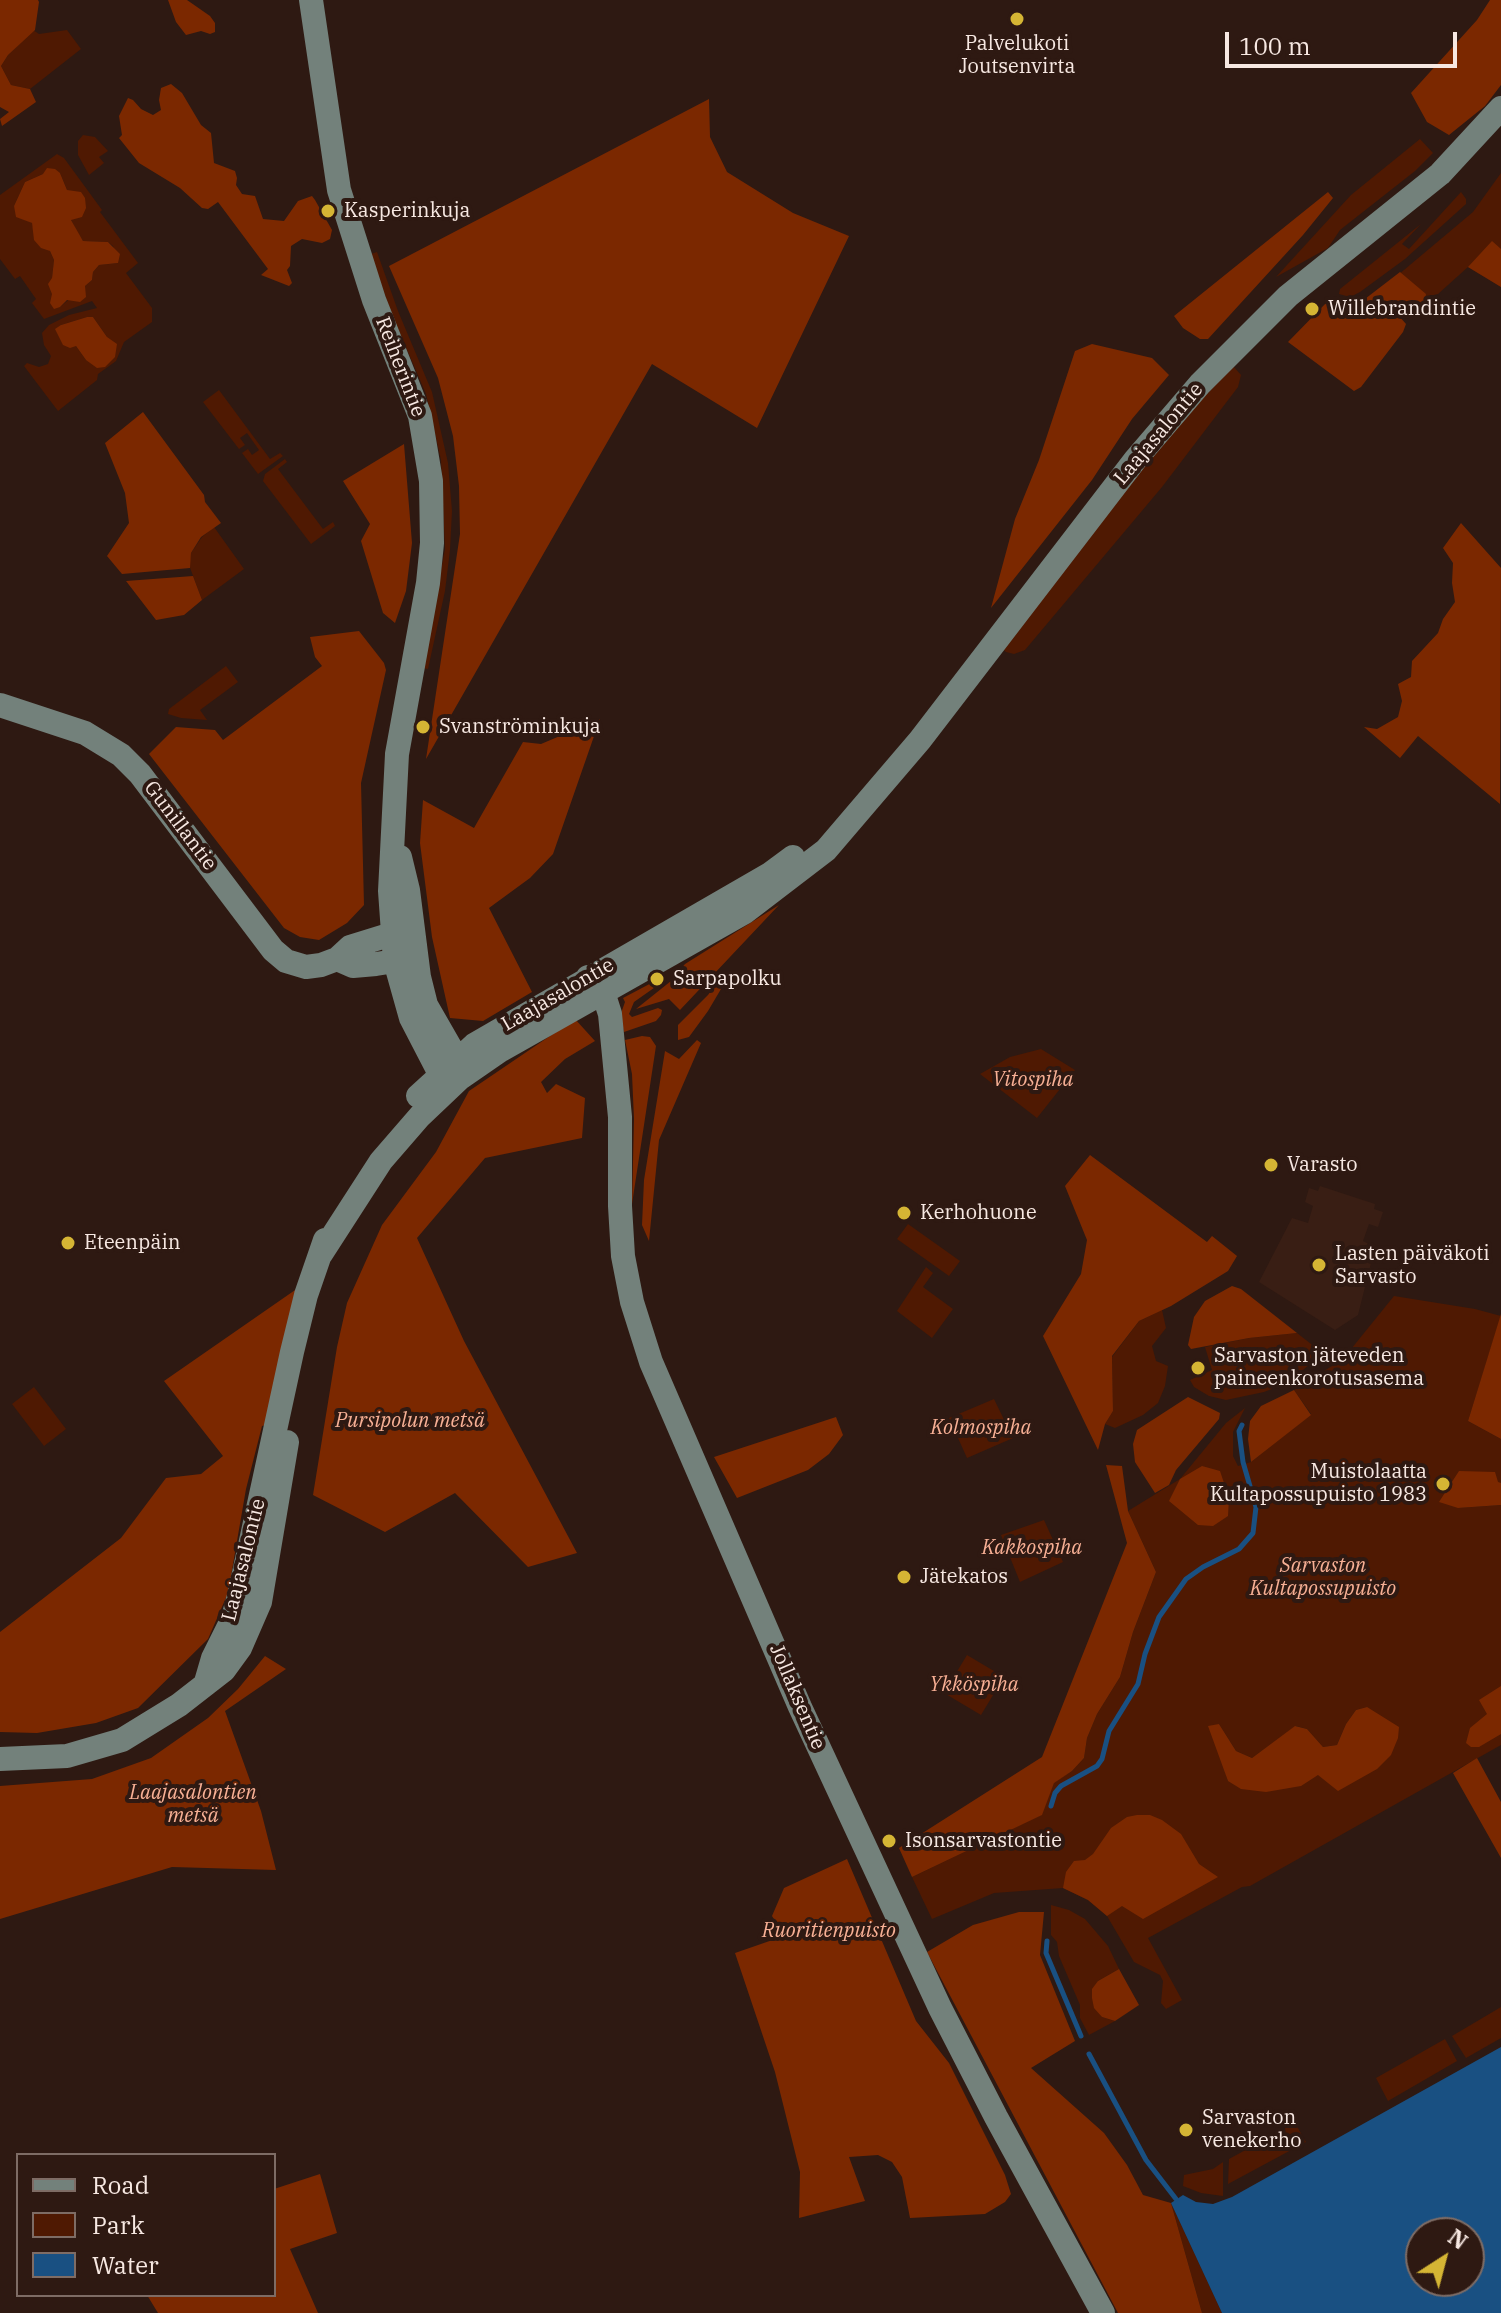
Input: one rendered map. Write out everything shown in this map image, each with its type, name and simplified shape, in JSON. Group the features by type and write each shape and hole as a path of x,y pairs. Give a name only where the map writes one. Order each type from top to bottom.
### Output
{"main road":[{"name":"Reiherintie","path":"311,0 339,190 374,300 420,416 431,481 432,543 428,583 397,754 390,891 395,961 411,1018 452,1071"},
{"name":"Laajasalontie","path":"0,1759 67,1756 122,1740 170,1711 206,1682 239,1596 306,1295 321,1254 381,1161 474,1045 597,1000 863,806 920,740 1135,460 1200,384 1288,296 1440,174 1501,108"},
{"name":"Gunillantie","path":"0,705 106,743 140,774 273,950 286,961 306,967 337,959 350,947 392,934"},
{"name":"Reiherintie","path":"395,835 408,890 426,1005 452,1071"},
{"path":"392,934 415,945 395,961"},
{"name":"Gunillantie","path":"337,959 353,966 395,961"},
{"name":"Jollaksentie","path":"597,1000 613,1044 620,1117 623,1256 632,1302 651,1362 800,1707 940,2008 1103,2313"}],"shaded area":[{"name":"Lasten päiväkoti Sarvasto","path":"1320,1186 1375,1204 1374,1209 1383,1212 1378,1227 1369,1224 1363,1241 1375,1247 1358,1315 1335,1330 1259,1282 1292,1218 1308,1223 1313,1206 1305,1202 1309,1188 1318,1191"}],"green space":[{"path":"0,0 39,2 35,30 8,55 1,66 11,85 30,89 36,102 2,126 0,119 9,112 0,107"},
{"path":"168,0 187,0 210,16 215,23 215,32 201,31 186,35 176,22"},
{"path":"1490,0 1501,0 1501,85 1485,106 1449,135 1427,122 1411,93 1477,20"},
{"path":"33,30 39,34 67,30 81,49 30,89 11,85 1,66"},
{"path":"171,84 182,93 201,125 211,133 214,163 235,171 236,185 242,194 255,196 263,219 284,221 298,201 312,196 315,200 332,230 330,239 322,243 302,239 291,246 287,270 292,283 289,286 261,275 268,269 218,202 208,209 202,208 180,188 139,163 119,138 122,135 119,116 128,98 153,115 161,110 161,88"},
{"path":"709,99 710,137 727,172 793,213 849,236 757,428 652,364 426,759 460,534 459,486 453,436 438,378 389,266"},
{"path":"83,135 95,137 108,151 99,157 104,163 89,175 78,155 78,141"},
{"path":"1420,139 1433,153 1415,171 1340,230 1328,248 1276,277 1351,195"},
{"path":"57,154 64,158 138,263 126,273 152,308 152,322 124,342 116,361 58,411 24,366 27,363 39,367 48,364 51,356 44,345 42,333 49,325 69,315 97,308 92,301 44,319 32,303 36,299 20,276 15,279 0,259 0,195","holes":["60,173 67,190 71,220 77,232 83,241 108,242 113,246 118,263 99,265 93,272 92,280 60,307 52,278 54,260 50,251 34,231 32,223 22,217 14,206 25,182 43,174","93,317 107,337 86,360 61,325"]},
{"path":"47,168 60,173 67,190 81,192 85,198 86,208 82,217 71,220 83,241 108,242 120,254 118,263 99,265 93,272 92,280 85,286 86,297 80,302 67,300 54,309 50,303 52,294 48,284 52,278 54,260 50,251 41,248 34,240 32,223 16,217 14,206 25,182 43,174"},
{"path":"1501,173 1501,287 1468,267 1438,294 1420,298 1398,275 1473,212"},
{"path":"1328,192 1333,198 1303,235 1208,339 1200,339 1183,328 1174,316"},
{"path":"1461,192 1466,204 1405,259 1360,292 1350,297 1339,294 1340,289 1421,224 1402,244 1409,249"},
{"path":"1492,241 1501,249 1501,287 1468,267"},
{"path":"377,252 432,392 448,463 452,511 450,550 445,591 428,669 423,668 445,549 441,460 426,394 390,310 371,254"},
{"path":"1400,272 1426,294 1425,300 1415,313 1397,301 1393,303 1391,307 1406,324 1403,332 1361,387 1354,391 1288,342 1328,301 1347,307 1361,302"},
{"path":"93,317 107,337 117,344 115,357 105,367 97,368 86,360 76,346 70,348 63,345 55,329"},
{"path":"1092,344 1152,358 1169,375 1132,419 1092,480 991,608 1015,519 1039,460 1075,351"},
{"path":"1233,366 1241,375 1238,387 1162,487 1025,650 1014,654 1006,652 1002,648 1162,442"},
{"path":"219,390 270,459 280,453 283,456 258,474 242,453 248,449 252,455 259,450 247,433 240,438 245,445 239,449 203,402"},
{"path":"143,412 221,523 201,537 191,553 190,568 122,574 107,556 129,523 125,493 105,443"},
{"path":"404,444 412,543 406,591 395,623 383,613 361,541 370,524 343,481"},
{"path":"285,459 287,462 278,469 323,529 333,522 335,526 311,544 263,481 265,474"},
{"path":"1461,523 1501,568 1500,804 1418,736 1400,758 1364,727 1377,729 1398,717 1402,701 1398,684 1411,677 1412,661 1438,633 1455,602 1453,563 1443,548"},
{"path":"214,527 244,569 202,600 189,565 191,553"},
{"path":"193,576 202,600 184,615 156,620 126,581"},
{"path":"359,631 386,670 361,783 364,905 347,923 319,940 300,937 284,928 149,754 176,727 215,730 223,740 322,666 315,657 310,637"},
{"path":"226,666 238,682 200,710 207,720 168,714 169,709"},
{"path":"600,719 553,854 530,878 489,908 532,992 483,1021 450,1018 432,937 420,843 423,800 474,828 523,742 541,744"},
{"path":"779,905 680,1010 669,999 636,1009 671,981 685,964"},
{"path":"720,978 721,989 708,1011 689,1037 678,1040 678,1025"},
{"path":"659,979 661,983 634,1002 629,1014 632,1017 658,1008 662,1010 661,1015 656,1021 624,1032 620,1016 625,1002 623,998"},
{"name":"Pursipolun metsä","path":"575,1019 595,1041 565,1059 541,1082 547,1093 556,1084 585,1098 582,1138 485,1158 417,1238 464,1341 577,1553 528,1567 455,1493 385,1532 313,1495 347,1303 382,1225 436,1152 469,1091"},
{"path":"650,1037 656,1046 632,1204 634,1119 632,1074 625,1040"},
{"path":"697,1040 701,1043 659,1140 649,1241 642,1225 644,1180 665,1051 679,1059"},
{"name":"Vitospiha","path":"1041,1049 1075,1070 1037,1118 980,1074 1010,1057"},
{"path":"1090,1155 1207,1242 1212,1236 1237,1256 1228,1271 1171,1306 1139,1321 1112,1356 1113,1411 1105,1424 1098,1450 1043,1336 1081,1274 1087,1240 1065,1186"},
{"path":"908,1224 960,1261 949,1276 897,1239"},
{"path":"926,1267 933,1273 923,1287 953,1309 932,1338 897,1311"},
{"path":"1232,1286 1241,1289 1297,1333 1191,1349 1188,1345 1194,1317 1205,1301"},
{"path":"298,1288 269,1424 262,1426 246,1489 228,1593 208,1639 138,1708 96,1723 37,1733 0,1732 0,1632 121,1538 166,1478 201,1474 223,1456 164,1381"},
{"name":"Sarvaston Kultapossupuisto","path":"1394,1296 1501,1316 1468,1421 1501,1439 1501,1483 1458,1508 1501,1505 1501,1745 1250,1886 1242,1887 1148,1938 1182,2000 1166,2009 1161,2003 1163,1981 1160,1975 1134,1962 1107,1916 1088,1900 1063,1888 994,1893 932,1919 912,1877 1041,1815 1054,1782 1072,1771 1084,1758 1087,1738 1097,1714 1120,1677 1156,1572 1128,1511 1180,1479 1226,1423 1245,1408 1233,1432 1233,1456 1238,1466 1251,1462 1311,1414 1294,1390 1343,1359","holes":["1367,1707 1318,1775 1228,1781 1221,1757 1219,1724 1236,1751 1252,1758 1296,1726 1307,1729 1323,1747 1337,1745 1356,1710"]},
{"path":"1162,1310 1166,1328 1152,1346 1156,1361 1168,1366 1158,1403 1143,1415 1115,1428 1105,1424 1113,1411 1112,1357 1139,1321"},
{"path":"1501,1314 1501,1439 1468,1421"},
{"path":"1297,1333 1320,1351 1320,1356 1287,1383 1264,1392 1226,1400 1209,1396 1194,1387 1190,1380 1212,1370 1205,1347"},
{"path":"34,1387 66,1429 44,1446 12,1404"},
{"path":"1294,1390 1311,1415 1251,1462 1248,1439 1250,1421 1261,1406"},
{"path":"1188,1397 1220,1413 1219,1419 1176,1470 1169,1485 1155,1493 1135,1462 1133,1444 1137,1430"},
{"name":"Kolmospiha","path":"994,1399 1013,1438 967,1458 949,1418"},
{"path":"836,1417 843,1435 829,1454 808,1470 737,1498 714,1457"},
{"path":"1106,1465 1122,1466 1128,1511 1156,1572 1120,1677 1097,1714 1087,1738 1084,1758 1054,1783 1042,1815 912,1877 899,1848 1042,1757 1127,1543"},
{"path":"1202,1466 1220,1471 1229,1498 1228,1516 1213,1526 1198,1525 1169,1501 1180,1479"},
{"path":"1459,1471 1495,1472 1501,1483 1501,1505 1458,1508 1439,1502"},
{"name":"Kakkospiha","path":"1044,1520 1063,1562 1020,1582 1001,1535"},
{"name":"Ykköspiha","path":"967,1655 1004,1677 981,1715 944,1693"},
{"name":"Laajasalontien metsä","path":"265,1656 286,1669 225,1711 261,1811 276,1870 172,1867 0,1919 0,1786 92,1779 151,1758 208,1718 238,1689"},
{"path":"1501,1686 1501,1734 1479,1747 1471,1747 1466,1743 1470,1728 1487,1714 1479,1700"},
{"path":"1367,1707 1399,1727 1398,1738 1391,1755 1377,1769 1338,1791 1318,1775 1301,1786 1266,1792 1241,1789 1228,1781 1208,1726 1219,1724 1236,1751 1252,1758 1295,1726 1307,1729 1323,1747 1337,1745 1356,1710"},
{"path":"1477,1758 1501,1802 1501,1858 1453,1773"},
{"path":"1150,1815 1162,1820 1181,1834 1199,1864 1218,1877 1143,1919 1122,1906 1107,1916 1088,1900 1063,1888 1066,1872 1074,1861 1085,1860 1093,1854 1111,1828 1127,1817"},
{"name":"Ruoritienpuisto","path":"847,1859 916,2021 949,2063 1005,2175 1011,2194 1005,2202 985,2214 910,2218 902,2177 892,2162 878,2155 849,2157 865,2201 799,2218 800,2172 775,2072 735,1953 784,1936 772,1916 784,1888"},
{"path":"1051,1905 1085,1919 1108,1946 1119,1969 1098,1981 1102,2017 1115,2021 1089,2035 1080,2018 1080,2005 1059,1956 1057,1942 1051,1935"},
{"path":"1019,1912 1044,1912 1040,1955 1075,2041 1031,2068 1104,2133 1127,2165 1143,2195 1171,2203 1202,2313 1118,2313 927,1952 973,1925"},
{"path":"1119,1969 1139,2005 1115,2021 1102,2017 1094,2008 1092,1989 1098,1981"},
{"path":"1501,2007 1501,2038 1466,2058 1452,2036"},
{"path":"1445,2039 1457,2061 1388,2101 1376,2078"},
{"path":"1295,2123 1306,2142 1228,2184 1229,2159"},
{"path":"1223,2162 1223,2196 1201,2193 1183,2186 1184,2175 1213,2169"},
{"path":"320,2174 337,2233 290,2249 318,2313 158,2313 148,2297 276,2297 276,2188"},
{"path":"1171,2203 1222,2313 1202,2313"}],"water":[{"path":"1501,2047 1501,2313 1222,2313 1171,2203 1183,2195 1196,2202 1213,2204 1232,2197"}],"waterway":[{"path":"1051,1806 1061,1786 1097,1766 1102,1759 1109,1731 1138,1684 1159,1617 1186,1579 1239,1549 1253,1533 1256,1507 1243,1462 1239,1431 1242,1425"},
{"path":"1047,1941 1046,1953 1081,2036"},
{"path":"1089,2054 1146,2160 1176,2199"}],"place":[{"name":"Palvelukoti Joutsenvirta","path":"1017,19"},
{"name":"Kasperinkuja","path":"328,211"},
{"name":"Willebrandintie","path":"1312,309"},
{"name":"Svanströminkuja","path":"423,727"},
{"name":"Sarpapolku","path":"657,979"},
{"name":"Varasto","path":"1271,1165"},
{"name":"Kerhohuone","path":"904,1213"},
{"name":"Eteenpäin","path":"68,1243"},
{"name":"Lasten päiväkoti Sarvasto","path":"1319,1265"},
{"name":"Sarvaston jäteveden paineenkorotusasema","path":"1198,1368"},
{"name":"Muistolaatta Kultapossupuisto 1983","path":"1443,1484"},
{"name":"Jätekatos","path":"904,1577"},
{"name":"Isonsarvastontie","path":"889,1841"},
{"name":"Sarvaston venekerho","path":"1186,2130"}]}
